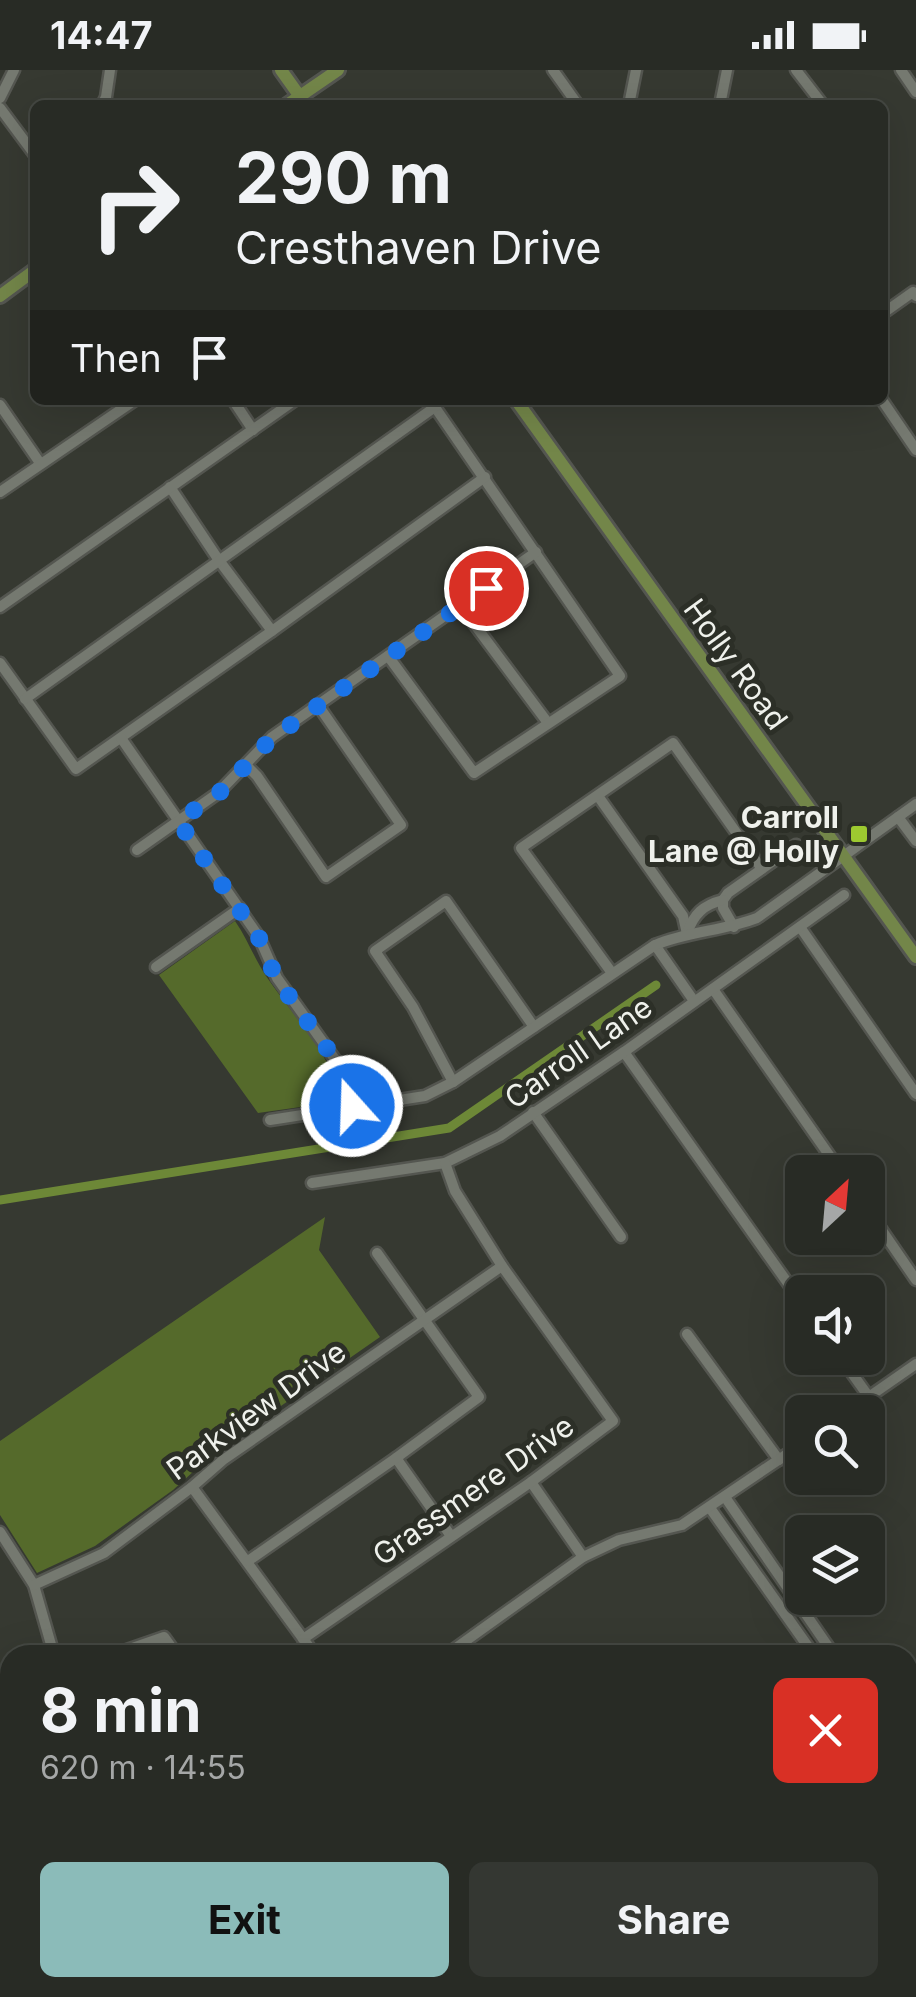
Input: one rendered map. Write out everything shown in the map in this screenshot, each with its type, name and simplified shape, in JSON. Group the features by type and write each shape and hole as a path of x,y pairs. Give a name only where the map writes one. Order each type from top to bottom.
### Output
{"main road":[{"path":"282,70 303,100 338,70"},
{"path":"0,296 30,274"},
{"name":"Holly Road","path":"520,405 916,958"}],"street":[{"path":"0,98 14,70"},
{"path":"104,100 110,70"},
{"path":"553,70 574,100"},
{"path":"630,100 636,70"},
{"path":"721,100 727,70"},
{"path":"796,70 819,100"},
{"path":"901,70 916,92"},
{"path":"0,108 30,147"},
{"path":"888,310 913,292 916,296"},
{"path":"0,492 127,405"},
{"path":"236,405 253,430"},
{"path":"0,607 288,405"},
{"path":"24,699 431,405"},
{"path":"388,656 474,773 620,676 433,405"},
{"path":"885,405 916,450"},
{"path":"0,406 40,463"},
{"path":"0,663 76,768 485,477"},
{"path":"170,486 272,631"},
{"path":"137,850 218,794 272,738 536,552"},
{"path":"460,605 548,723"},
{"path":"246,765 326,876 401,825 318,705"},
{"path":"121,738 240,908 259,938 276,978 347,1076 352,1106"},
{"path":"612,973 521,848 672,743 762,869"},
{"path":"598,796 683,916 687,934"},
{"name":"Carroll Lane","path":"270,1120 425,1096 454,1082 655,945 687,934 734,927 774,908 916,804"},
{"path":"898,817 916,842"},
{"name":"Carroll Lane","path":"687,934 693,915 723,900 796,845"},
{"name":"Carroll Lane","path":"312,1183 445,1162 500,1136 844,895"},
{"path":"723,900 723,908 734,927"},
{"path":"454,1082 413,1007 375,951 446,901 534,1027"},
{"path":"156,966 240,908"},
{"path":"800,928 916,1094"},
{"path":"655,945 694,1001"},
{"path":"714,988 830,1155"},
{"path":"624,1052 785,1279"},
{"path":"533,1112 621,1237"},
{"name":"Grassmere Drive","path":"303,1638 614,1421 502,1266 455,1191 445,1162"},
{"path":"885,1235 916,1280"},
{"path":"248,1561 478,1396 377,1253"},
{"name":"Parkview Drive","path":"34,1585 104,1554 223,1460 502,1266"},
{"path":"688,1334 780,1460"},
{"path":"870,1395 916,1364"},
{"path":"460,1645 583,1557 619,1540 682,1525 785,1456"},
{"path":"396,1458 451,1536"},
{"path":"530,1482 583,1557"},
{"path":"192,1487 308,1645"},
{"path":"725,1498 827,1645"},
{"path":"710,1508 807,1645"},
{"path":"0,1532 34,1585 51,1645"},
{"path":"141,1645 164,1637 170,1645"}],"green space":[{"path":"235,921 266,976 321,1052 343,1101 258,1113 159,975"},
{"path":"325,1217 319,1250 380,1337 215,1452 173,1490 95,1546 37,1573 0,1515 0,1441"}],"waterway":[{"path":"0,1200 449,1128 656,985"}],"place":[{"name":"Carroll Lane @ Holly","path":"859,834"}],"route":[{"path":"352,1106 347,1076 276,978 259,938 178,821 218,794 272,738 486,588"}]}
